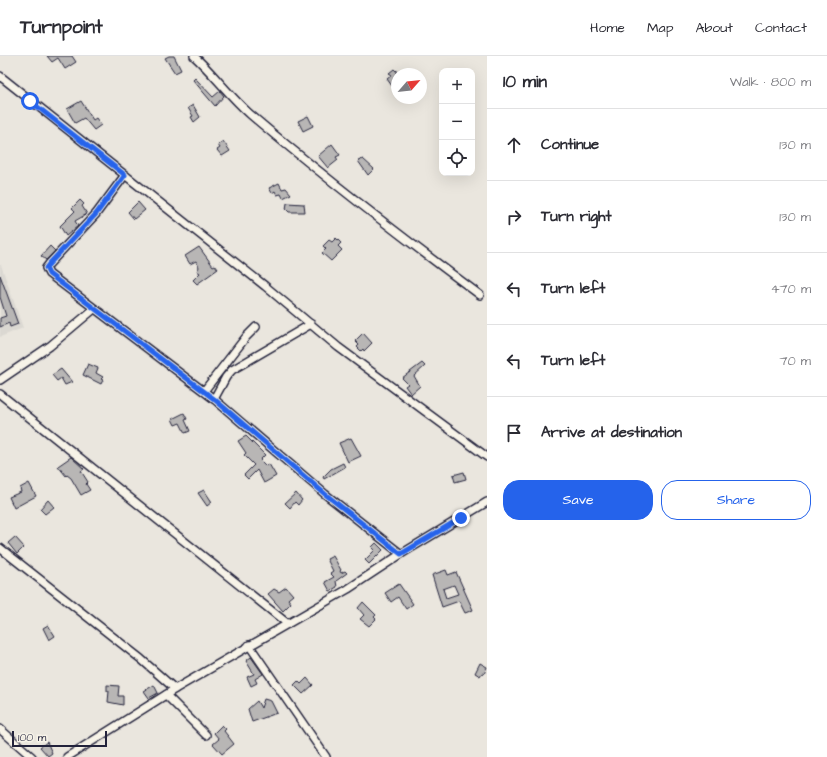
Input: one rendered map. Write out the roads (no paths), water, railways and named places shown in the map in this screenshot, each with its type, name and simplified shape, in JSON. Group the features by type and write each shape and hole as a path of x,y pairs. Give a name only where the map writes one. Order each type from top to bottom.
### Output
{"street":[{"path":"194,56 219,80 250,114 345,192 480,295"},
{"path":"0,76 338,347 487,457"},
{"path":"125,175 96,214 46,268 49,274 204,391 325,494 401,554"},
{"path":"0,380 50,346 94,309"},
{"path":"214,399 226,377 232,370 311,324"},
{"path":"204,391 256,327"},
{"path":"0,394 288,624"},
{"path":"68,757 175,689 348,589 401,554 487,502"},
{"path":"0,548 141,659 175,689"},
{"path":"249,646 326,757"},
{"path":"166,695 206,735"},
{"path":"0,729 32,757"}]}
